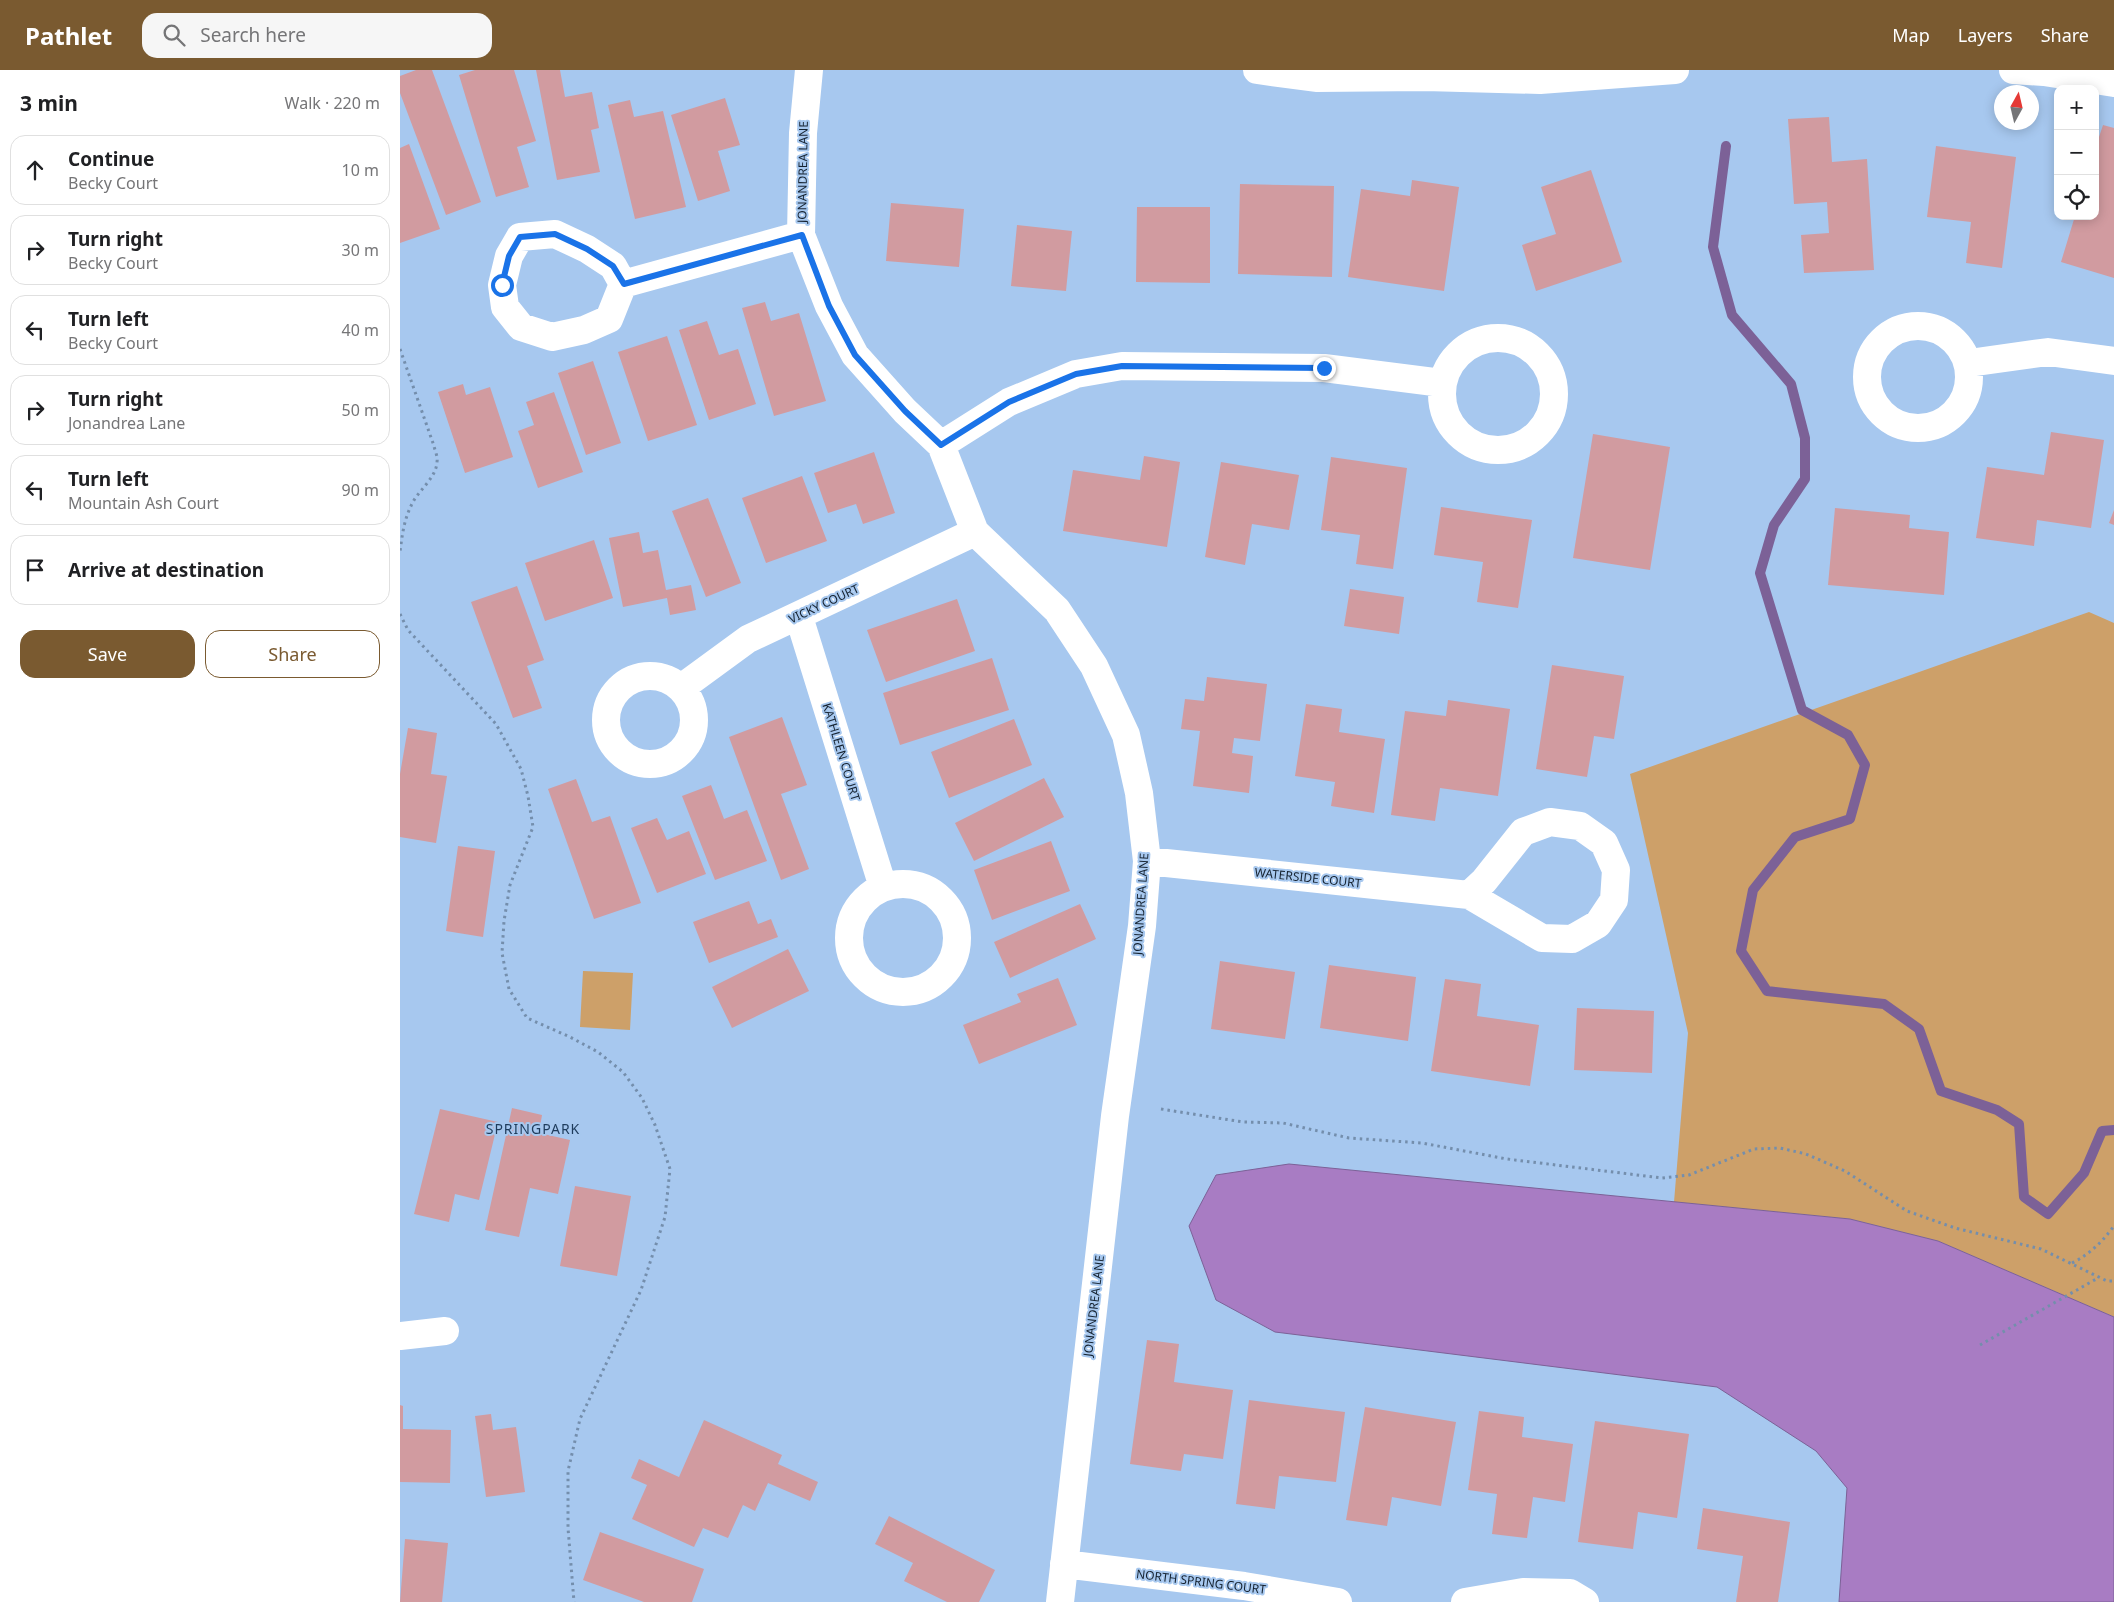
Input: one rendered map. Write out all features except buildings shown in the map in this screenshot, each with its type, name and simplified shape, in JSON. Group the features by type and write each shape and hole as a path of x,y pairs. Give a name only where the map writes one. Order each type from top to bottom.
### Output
{"street":[{"name":"JONANDREA LANE","path":"809,70 803,133 802,235 829,306 855,355 905,411 941,445 975,532 1057,610 1094,666 1126,735 1139,793 1147,860 1142,926 1115,1116 1060,1602"},
{"path":"1257,70 1316,78 1425,77 1540,80 1675,70"},
{"path":"2013,70 2044,72 2114,84"},
{"path":"555,234 587,249 613,266 624,284 609,318 584,330 552,337 521,327 505,307 502,285 509,256 520,237 555,234"},
{"path":"624,284 802,235"},
{"path":"1496,338 1521,342 1541,358 1553,380 1553,405 1543,429 1523,445 1499,451 1474,446 1454,430 1442,408 1442,383 1452,360 1471,344 1496,338"},
{"path":"1968,363 2048,352 2114,361"},
{"path":"941,445 1009,402 1076,374 1122,366 1324,368 1442,383"},
{"name":"VICKY COURT","path":"681,688 748,639 799,617 975,532"},
{"name":"KATHLEEN COURT","path":"799,617 884,887"},
{"name":"WATERSIDE COURT","path":"1147,860 1469,895 1542,938 1572,939 1598,924 1614,900 1616,870 1604,843 1596,837 1580,826 1550,822 1523,832 1484,881 1469,895"},
{"path":"400,1336 445,1331"},
{"name":"NORTH SPRING COURT","path":"1064,1564 1244,1586 1338,1602"},
{"path":"1465,1602 1523,1592 1570,1593 1585,1602"}],"path":[{"path":"400,349 438,462 434,473 416,494 410,507 404,526 400,552"},
{"path":"400,614 408,630 496,724 521,769 533,827 510,885 504,921 502,953 509,989 527,1018 598,1052 623,1072 642,1098 656,1125 670,1170 665,1217 641,1290 580,1419 568,1471 568,1528 574,1602"},
{"path":"1161,1109 1243,1122 1282,1123 1349,1138 1422,1143 1507,1159 1662,1178 1689,1175 1754,1150 1780,1148 1806,1154 1845,1171 1907,1211 1955,1228 2041,1249 2107,1281 2114,1281"},
{"path":"2072,1264 2086,1256 2102,1242 2114,1226"},
{"path":"1980,1345 2099,1277"}],"shaded area":[{"path":"2089,612 2114,623 2114,1317 1938,1241 1850,1219 1674,1202 1688,1033 1630,774"},
{"path":"583,971 633,973 630,1030 580,1027"},
{"path":"1289,1164 1850,1219 1938,1241 2114,1317 2114,1602 1839,1602 1847,1488 1816,1451 1717,1387 1275,1332 1216,1300 1189,1226 1216,1175"}],"waterway":[{"path":"1726,146 1713,247 1732,315 1791,384 1805,438 1805,479 1774,525 1760,573 1802,710 1848,735 1865,765 1850,819 1795,837 1753,890 1741,951 1767,991 1884,1004 1919,1029 1941,1091 1997,1110 2019,1124 2024,1197 2048,1214 2084,1173 2102,1131 2114,1130"}],"district":[{"name":"SPRINGPARK","path":"533,1129"}],"route":[{"path":"502,285 509,256 520,237 555,234 587,249 613,266 624,284 802,235 829,306 855,355 905,411 941,445 1009,402 1076,374 1122,366 1324,368"}]}
